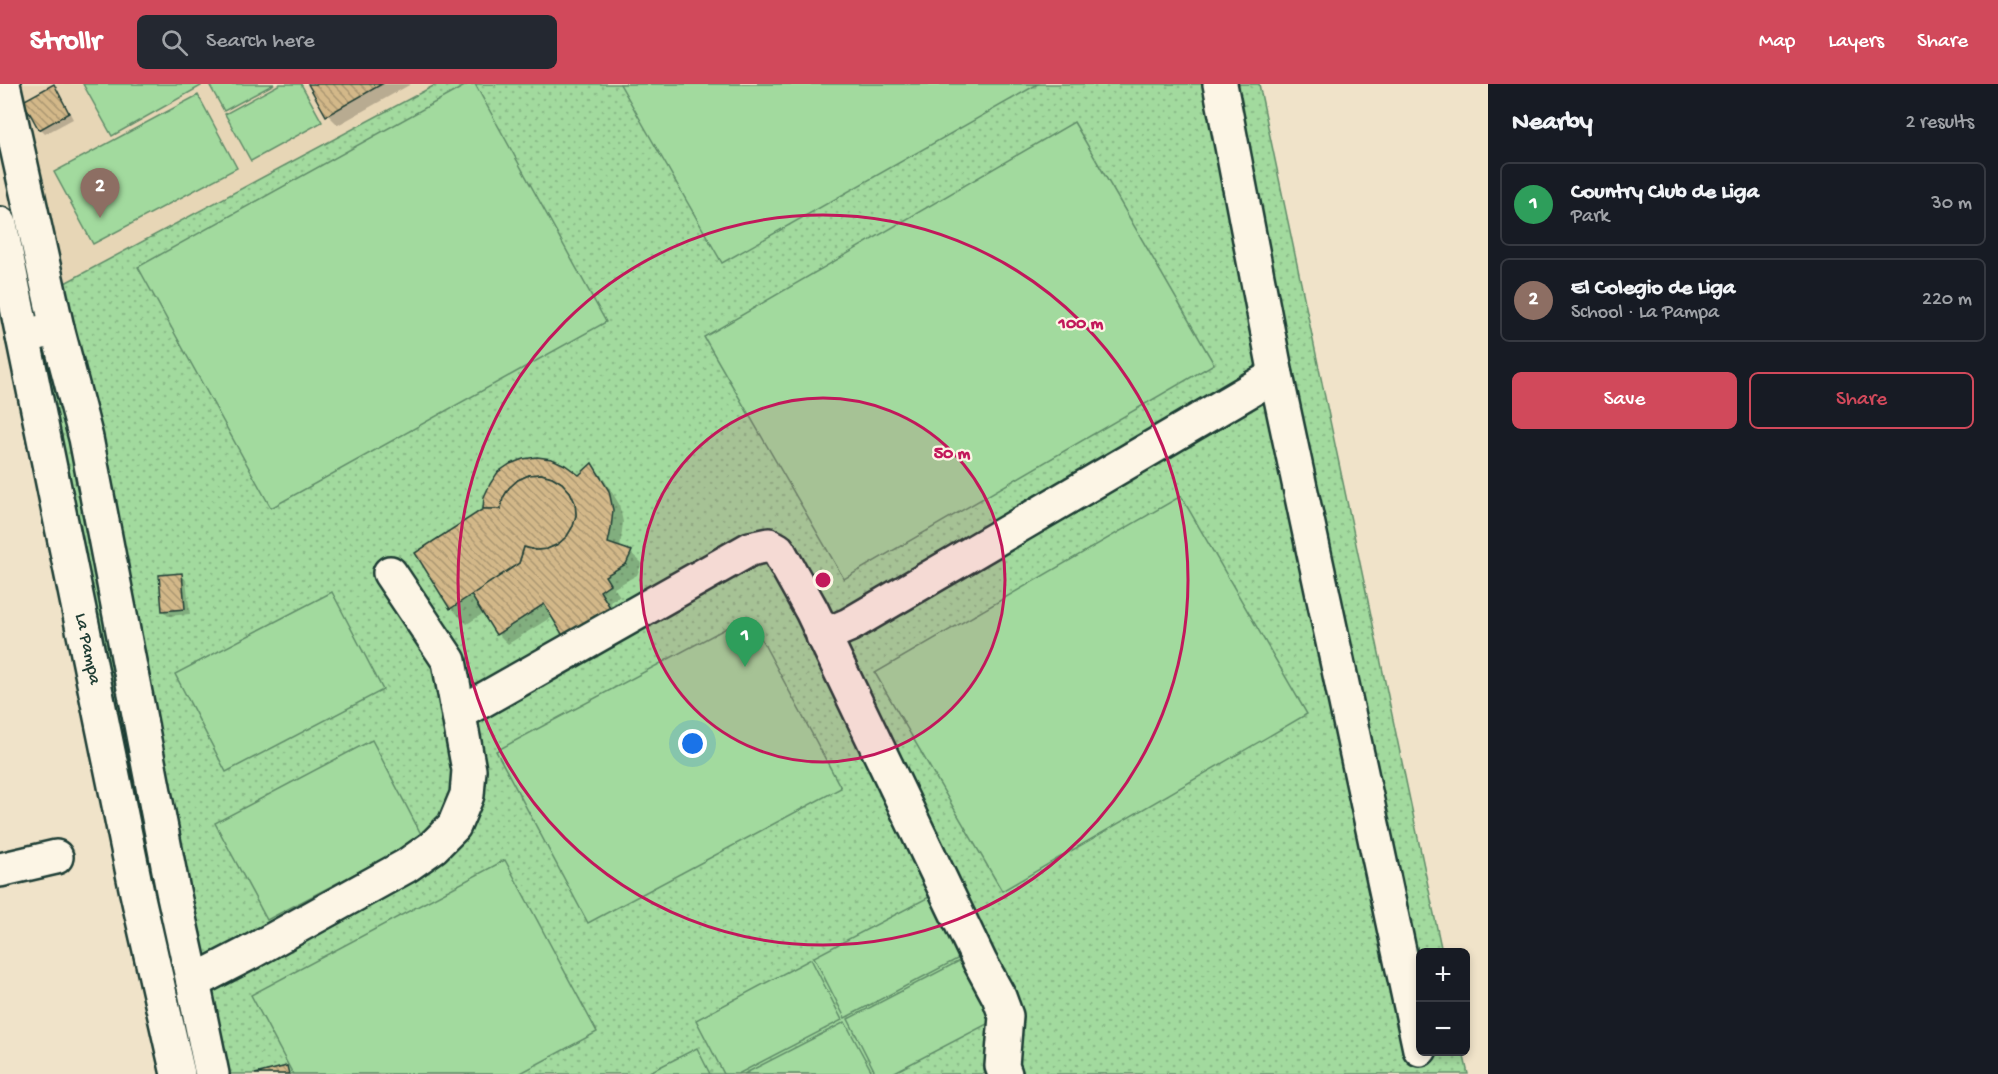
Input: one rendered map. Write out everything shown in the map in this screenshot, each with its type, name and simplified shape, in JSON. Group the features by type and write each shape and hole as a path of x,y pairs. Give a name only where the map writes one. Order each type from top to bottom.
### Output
{"street":[{"path":"3,84 57,328 86,438 173,891 212,1074"},
{"path":"1220,84 1276,375 1416,1027"},
{"name":"La Pampa","path":"0,224 137,893 178,1074"},
{"path":"23,337 57,328"},
{"path":"823,636 849,625 1276,375"},
{"path":"460,713 750,549 769,545 778,550 823,636 999,997 1006,1016 1002,1066 1005,1074"},
{"path":"193,982 385,877 433,847 454,826 467,795 470,770 449,661 390,573"},
{"path":"0,870 56,857"},
{"path":"1422,1056 1426,1074"}],"shaded area":[{"path":"0,84 437,84 63,284 30,294 0,151"}],"green space":[{"path":"83,84 200,84 201,86 112,136"},
{"path":"209,84 274,84 224,111"},
{"path":"280,84 301,84 322,122 251,161 225,114"},
{"path":"437,84 1259,84 1441,948 1416,948 1416,1056 1464,1056 1468,1074 196,1074 47,382 70,343 63,284"},
{"path":"468,84 475,84 606,322 271,508 138,267"},
{"path":"620,84 1038,84 722,263"},
{"path":"198,95 237,168 93,244 54,172"},
{"path":"1074,122 1214,364 844,579 704,337"},
{"path":"1181,496 1307,714 1002,891 875,673"},
{"path":"332,592 383,690 226,772 175,674"},
{"path":"749,616 841,788 588,923 496,751"},
{"path":"372,740 423,838 267,920 215,823"},
{"path":"505,860 597,1032 519,1074 293,1074 251,995"},
{"path":"929,897 961,957 845,1018 814,957"},
{"path":"811,959 842,1020 738,1074 724,1074 696,1020"},
{"path":"963,959 995,1020 891,1074 876,1074 848,1019"},
{"path":"845,1022 873,1074 744,1074"},
{"path":"697,1048 710,1074 646,1074"}],"building":[{"path":"54,84 69,113 39,130 23,101"},
{"path":"308,84 382,84 326,116"},
{"path":"537,457 552,459 579,475 592,463 609,491 613,510 608,543 632,551 626,564 605,576 610,584 600,591 611,609 565,639 544,604 496,635 471,595 519,563 524,547 536,550 547,549 558,544 573,526 576,515 575,503 570,492 562,483 541,474 529,475 518,480 503,498 501,509 483,509 484,497 498,472 523,459"},
{"path":"541,474 562,483 570,492 575,503 576,515 567,536 558,544 547,549 536,550 524,547 519,563 450,609 415,553 483,509 501,509 503,498 518,480 529,475"},
{"path":"182,573 185,609 162,611 159,575"},
{"path":"287,1066 289,1074 255,1074"}],"place":[{"name":"El Colegio de Liga","path":"100,218"},
{"name":"Country Club de Liga","path":"745,667"}]}
